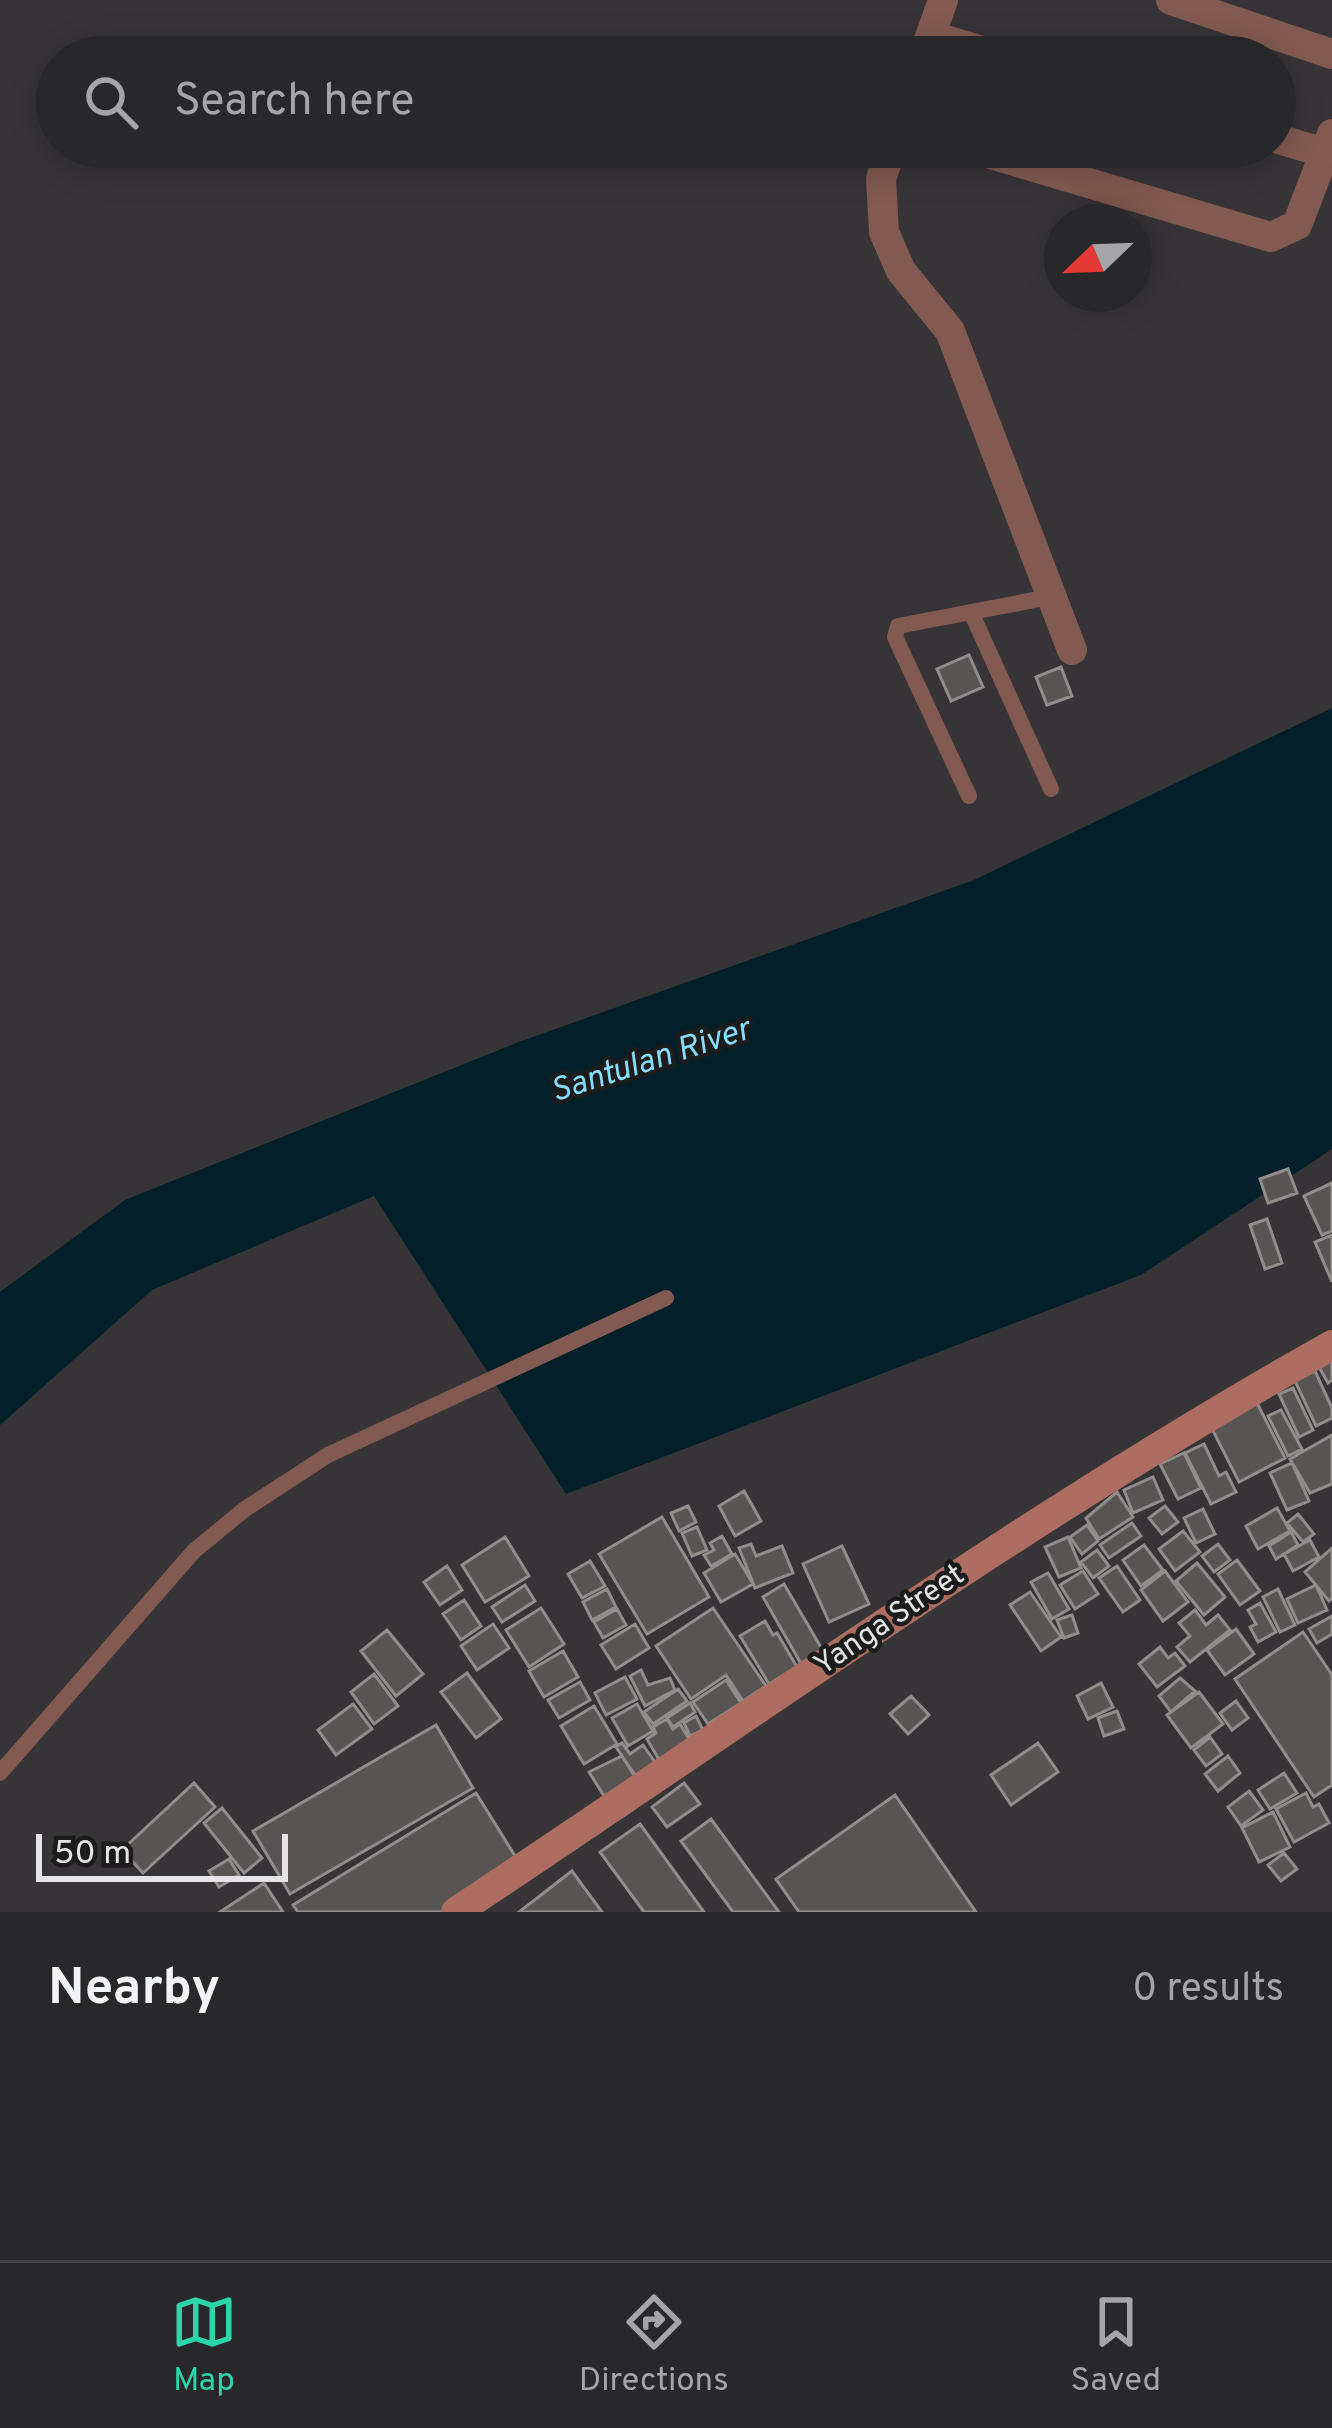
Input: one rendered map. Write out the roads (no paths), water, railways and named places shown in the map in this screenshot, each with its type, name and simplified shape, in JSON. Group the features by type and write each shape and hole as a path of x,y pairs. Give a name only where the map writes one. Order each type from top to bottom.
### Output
{"street":[{"path":"930,36 943,0"},
{"path":"1171,0 1278,36"},
{"path":"1296,42 1332,54"},
{"path":"1038,168 1271,237 1297,225 1328,144 1296,140"},
{"path":"885,168 881,179 884,232 901,271 950,332 1072,650"},
{"name":"Yanga Street","path":"457,1912 981,1561 1243,1394 1332,1345"}],"lane":[{"path":"969,796 895,637 898,626 1050,597"},
{"path":"971,612 1051,789"},
{"path":"0,1773 194,1551 245,1509 328,1455 666,1298"}],"water":[{"name":"Santulan River","path":"1332,708 1332,1149 1141,1275 566,1494 374,1196 152,1290 0,1425 0,1292 125,1200 516,1043 974,880"}]}
